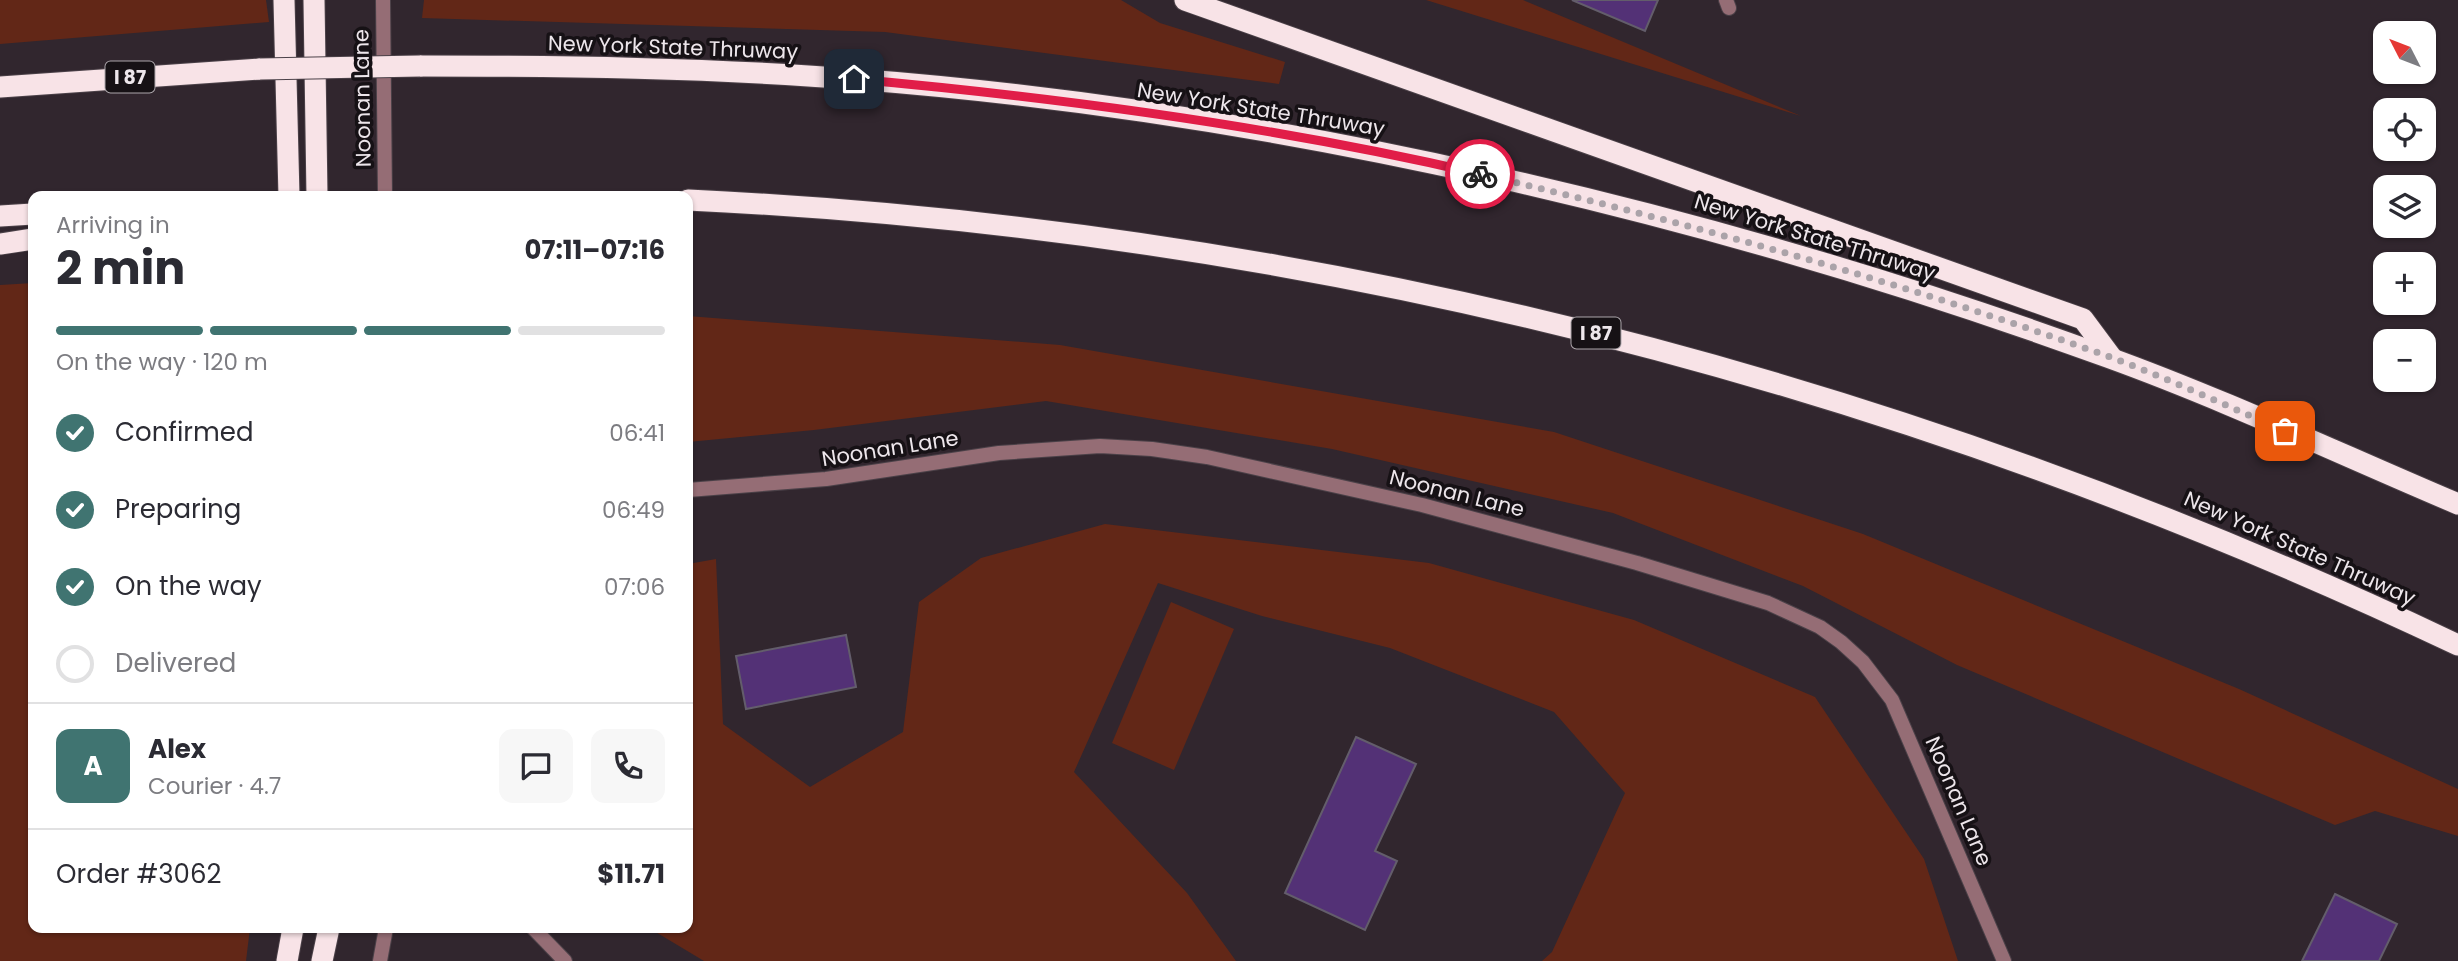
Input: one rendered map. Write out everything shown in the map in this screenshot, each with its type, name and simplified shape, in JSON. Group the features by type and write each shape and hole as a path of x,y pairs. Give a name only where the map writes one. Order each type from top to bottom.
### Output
{"highway":[{"path":"284,0 289,191"},
{"path":"314,0 317,191"},
{"path":"1185,0 2083,320 2112,358"},
{"name":"New York State Thruway","path":"0,88 260,69 421,66 632,68 854,79 1073,103 1278,135 1472,172 1660,217 1849,271 2112,358 2458,504"},
{"name":"New York State Thruway","path":"693,200 949,220 1156,247 1445,298 1627,340 1906,423 2079,482 2255,553 2458,645"},
{"path":"0,216 28,214"},
{"path":"0,244 28,240"},
{"path":"287,961 292,933"},
{"path":"321,961 328,933"}],"street":[{"name":"Noonan Lane","path":"383,0 385,191"},
{"name":"Noonan Lane","path":"693,490 826,479 999,453 1100,446 1152,449 1207,457 1436,509 1637,563 1769,603 1820,627 1841,642 1863,662 1886,691 1907,730 2004,961"},
{"path":"380,961 385,933"},
{"path":"538,933 565,961"}],"shaded area":[{"path":"0,0 266,0 269,22 0,44"},
{"path":"424,0 1121,0 1160,23 1285,62 1279,84 885,32 422,18"},
{"path":"1426,0 1523,0 1801,116"},
{"path":"28,283 28,933 249,933 246,961 0,961 0,285"},
{"path":"693,316 1060,345 1554,432 1863,534 2239,689 2458,789 2458,836 2375,811 2335,825 1957,665 1803,586 1613,513 1332,449 1046,401 814,430 693,442"},
{"path":"1105,524 1429,563 1634,620 1815,697 1924,859 1958,961 1542,961 1552,952 1625,793 1554,712 1390,648 1262,616 1158,583 1074,772 1187,893 1236,961 704,961 657,933 693,933 693,563 716,559 723,724 810,787 903,732 919,602 981,558"},
{"path":"1171,602 1234,629 1174,770 1112,743"}],"building":[{"path":"1572,0 1658,0 1645,31"},
{"path":"846,635 856,687 746,709 736,656"},
{"path":"1356,737 1416,764 1375,851 1397,861 1365,930 1285,893"},
{"path":"2335,894 2397,924 2379,961 2302,961"}],"way so far":[{"path":"1480,174 1660,217 1849,271 2112,358 2285,431"}],"route":[{"path":"854,79 962,89 1175,118 1378,152 1480,174"}]}
